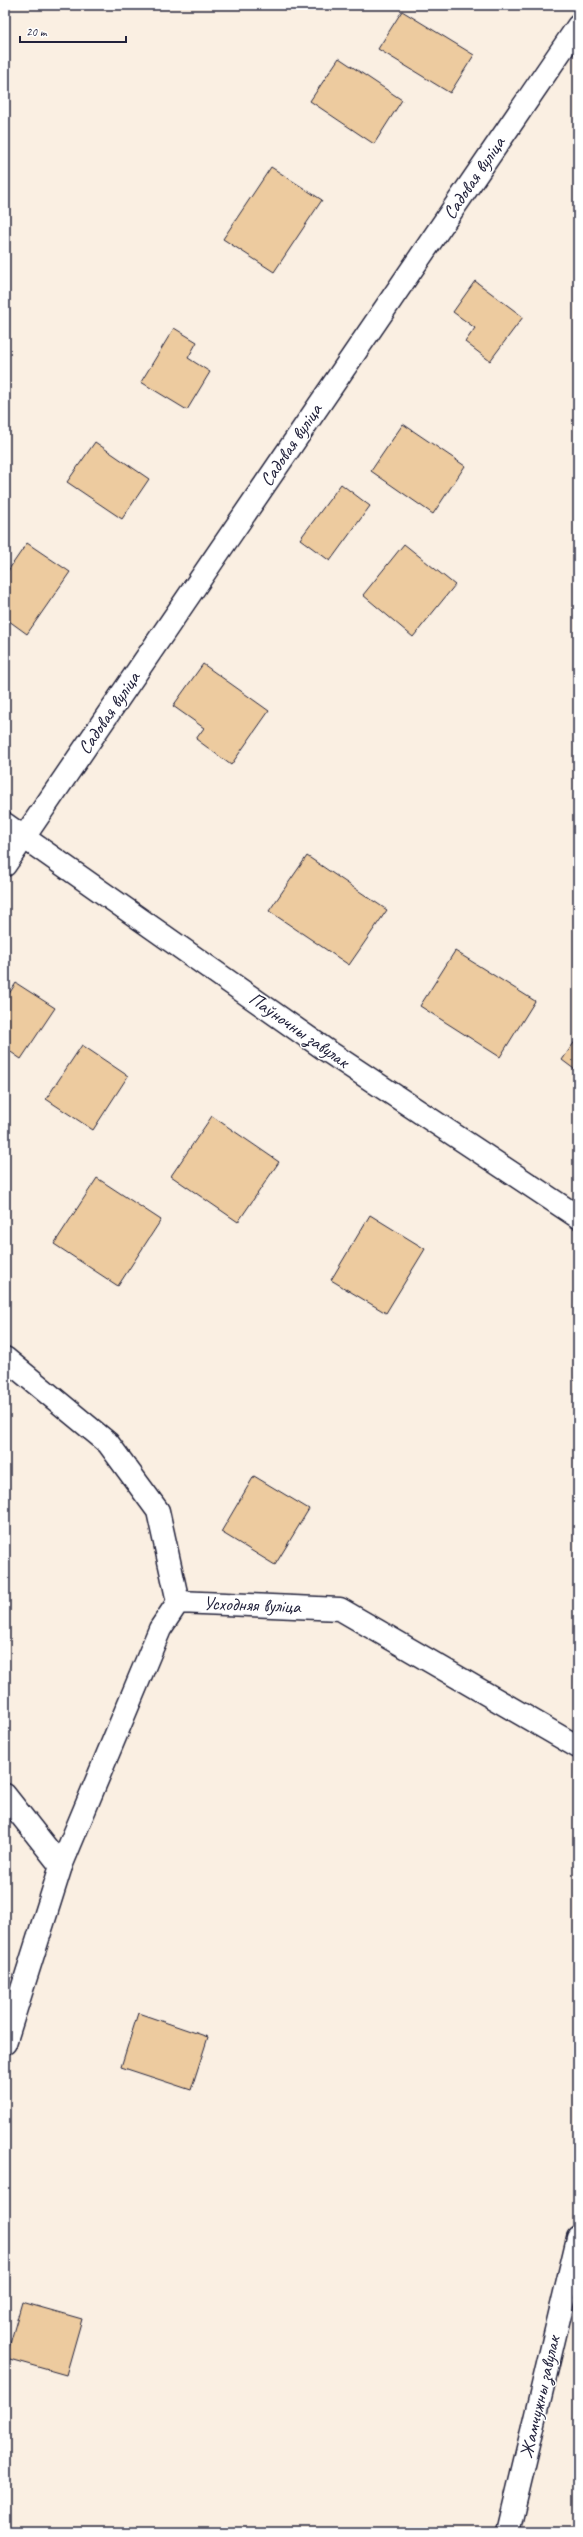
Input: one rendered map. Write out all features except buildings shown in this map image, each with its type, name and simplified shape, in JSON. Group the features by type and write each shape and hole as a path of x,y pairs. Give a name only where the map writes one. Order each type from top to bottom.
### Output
{"street":[{"name":"Садовая вуліца","path":"5,865 578,26"},
{"name":"Паўночны завулак","path":"5,824 326,1050 578,1217"},
{"path":"5,1358 108,1443 158,1511 178,1602"},
{"name":"Усходняя вуліца","path":"5,2043 61,1866 160,1629 178,1602 340,1609 578,1747"},
{"path":"5,1795 61,1866"},
{"name":"Жамчужны завулак","path":"508,2532 578,2238"}]}
